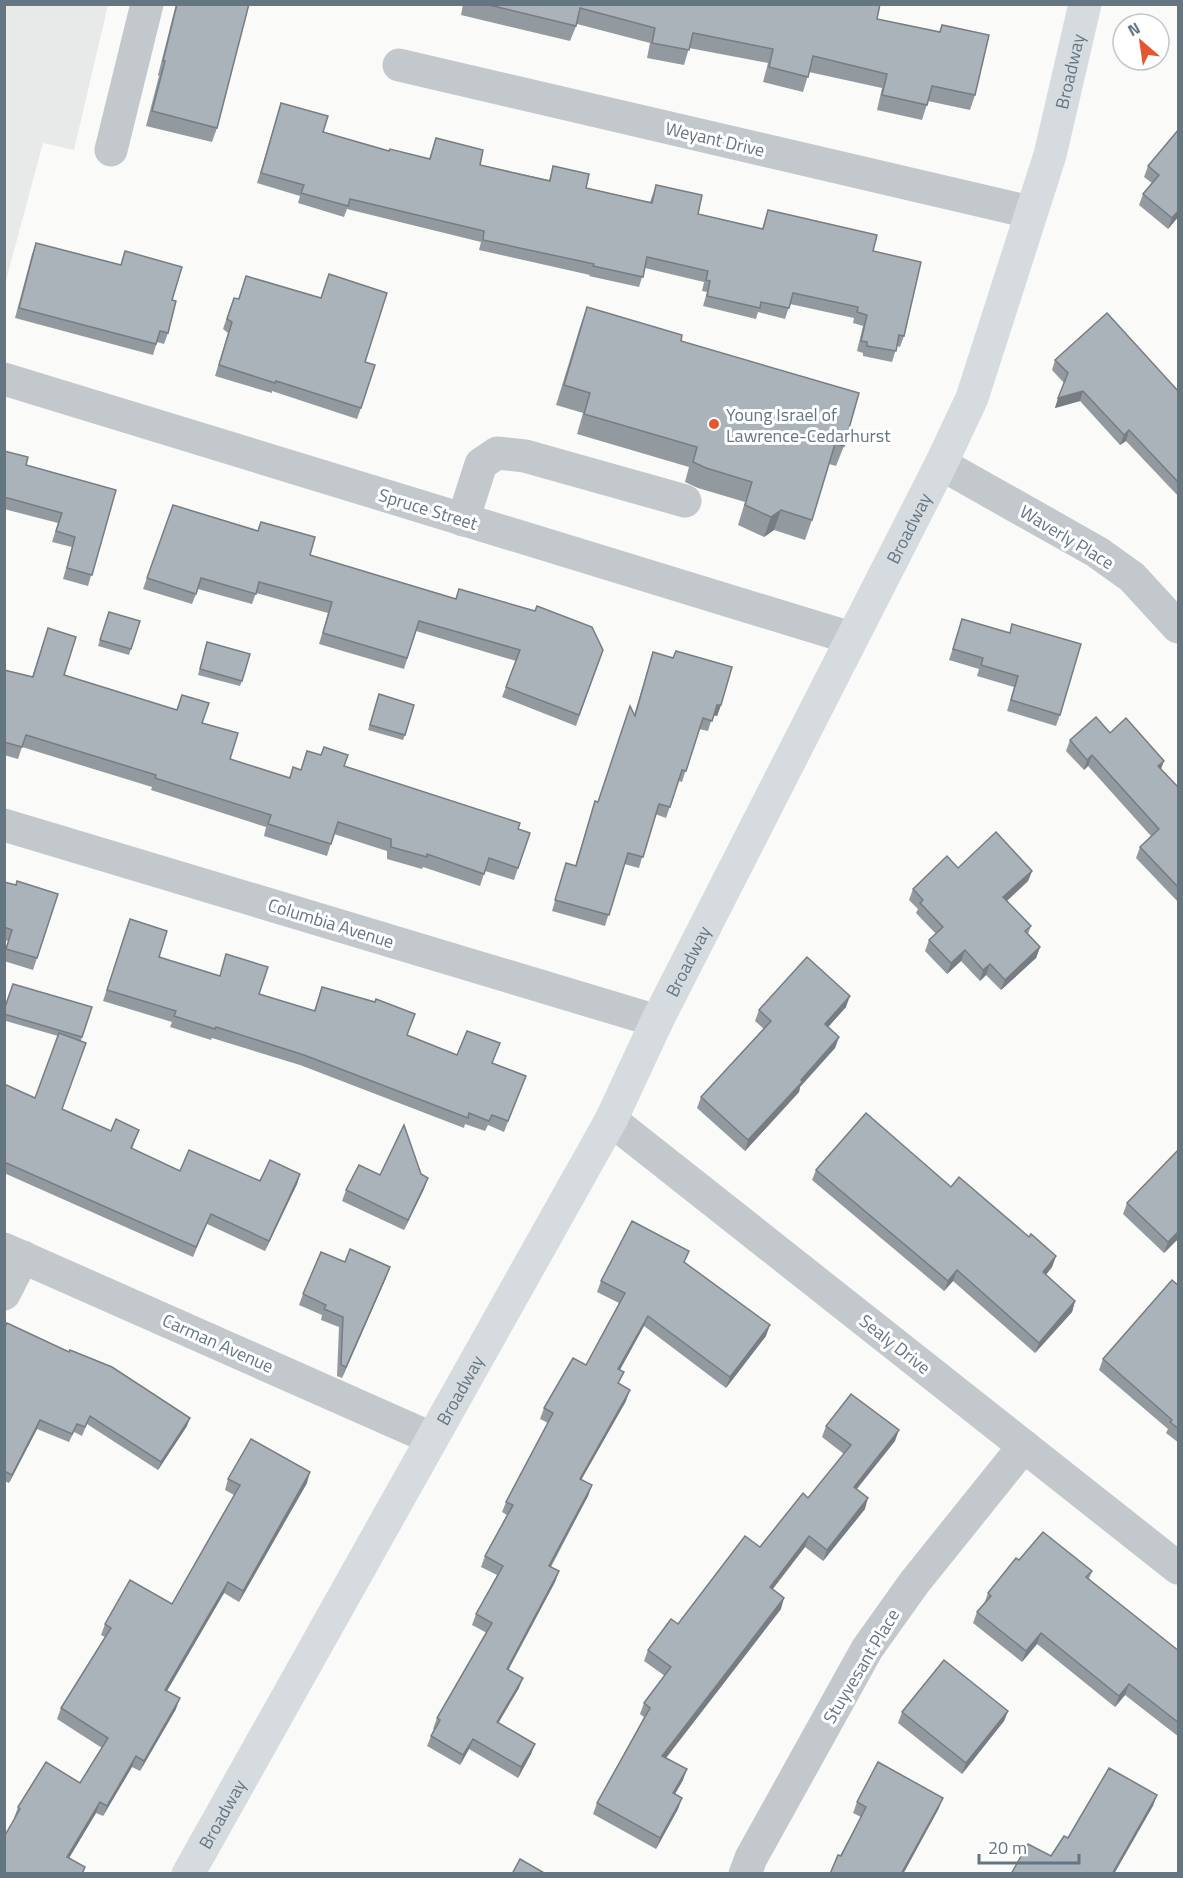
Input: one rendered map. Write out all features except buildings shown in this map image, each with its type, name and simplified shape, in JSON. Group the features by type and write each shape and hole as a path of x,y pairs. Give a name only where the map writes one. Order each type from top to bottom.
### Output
{"main road":[{"name":"Broadway","path":"188,1874 611,1120 657,1021 941,464 972,398 1050,155 1085,4"}],"street":[{"path":"111,150 147,4"},
{"name":"Weyant Drive","path":"399,65 1030,212"},
{"name":"Spruce Street","path":"4,379 852,638"},
{"path":"463,520 481,464 497,453 525,456 685,501"},
{"name":"Waverly Place","path":"941,464 1097,552 1132,577 1179,627"},
{"name":"Columbia Avenue","path":"4,825 657,1021"},
{"name":"Sealy Drive","path":"611,1120 1179,1568"},
{"path":"4,1294 14,1253"},
{"name":"Carman Avenue","path":"14,1253 431,1438"},
{"name":"Stuyvesant Place","path":"745,1874 751,1858 867,1649 914,1583 1024,1446"}],"shaded area":[{"path":"5,4 108,5 74,150 43,143 5,284"}],"place":[{"name":"Young Israel of Lawrence-Cedarhurst","path":"714,424"}]}
